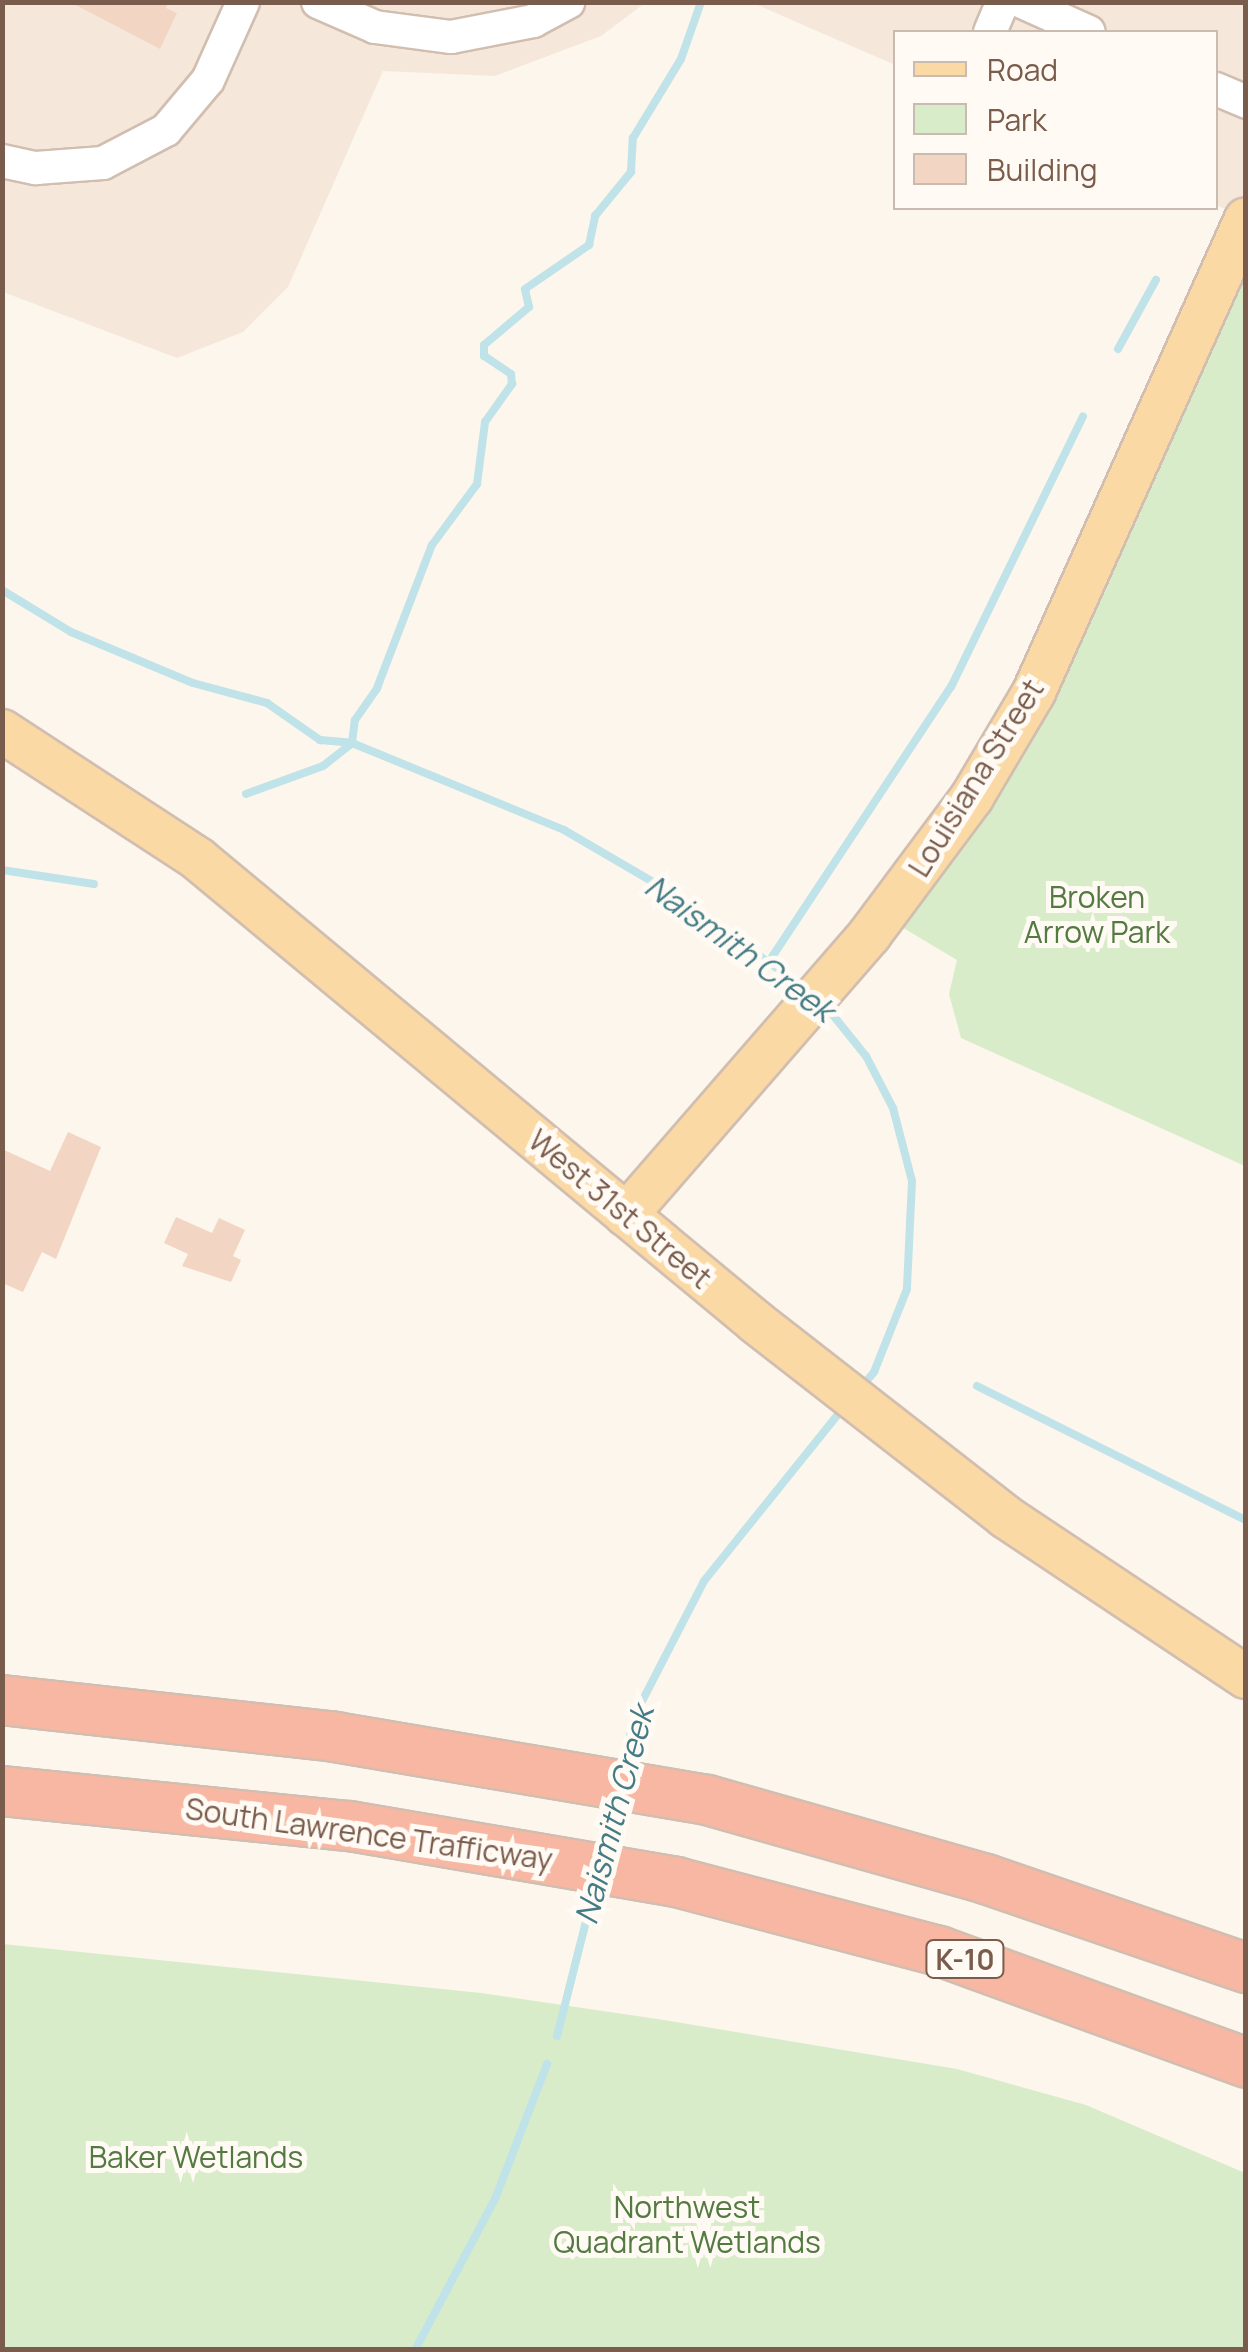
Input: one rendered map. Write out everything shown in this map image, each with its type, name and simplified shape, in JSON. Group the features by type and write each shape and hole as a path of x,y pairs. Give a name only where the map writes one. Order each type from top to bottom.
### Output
{"highway":[{"path":"2,1700 220,1721 708,1800 986,1879 1246,1968"},
{"name":"South Lawrence Trafficway","path":"2,1791 228,1811 451,1842 676,1882 939,1950 1246,2064"}],"main road":[{"name":"Louisiana Street","path":"626,1215 870,934 949,833 1034,692 1246,219"},
{"name":"West 31st Street","path":"2,731 198,858 757,1323 1082,1570 1246,1677"}],"street":[{"path":"2,161 36,168 103,162 166,130 208,80 243,2"},
{"path":"318,2 375,28 451,37 533,21 568,2"},
{"path":"991,30 1003,2"},
{"path":"1022,2 1085,30"},
{"path":"1218,90 1246,102"}],"shaded area":[{"path":"3,3 645,3 601,36 495,76 383,71 288,287 243,332 177,358 3,292"},
{"path":"753,3 1245,3 1245,218 1218,206 1218,30 893,30 893,64"}],"green space":[{"name":"Broken Arrow Park","path":"1245,259 1245,1166 961,1038 949,994 957,960 900,926"},
{"name":"Baker Wetlands","path":"3,1944 481,1993 664,2020 957,2069 1086,2105 1245,2173 1245,2349 3,2349"}],"building":[{"path":"70,2 168,2 166,8 177,13 160,49"},
{"path":"68,1132 101,1147 56,1259 42,1252 23,1292 2,1283 2,1149 50,1171"},
{"path":"176,1217 212,1233 219,1218 245,1230 233,1256 241,1260 231,1282 182,1266 188,1254 164,1243"}],"waterway":[{"path":"246,794 323,766 352,743 355,720 377,688 432,545 477,484 485,422 512,384 511,374 484,356 484,345 529,307 525,289 589,245 595,216 631,172 633,138 681,59 701,2"},
{"path":"1118,349 1156,280"},
{"path":"770,960 951,687 1083,416"},
{"name":"Naismith Creek","path":"2,590 71,632 193,683 267,703 320,740 352,743 564,830 670,892 806,989"},
{"path":"2,870 94,884"},
{"name":"Naismith Creek","path":"824,1004 866,1056 893,1108 912,1181 907,1289 874,1372 860,1389"},
{"path":"977,1386 1246,1520"},
{"name":"Naismith Creek","path":"620,1770 638,1709 704,1581 844,1407"},
{"name":"Naismith Creek","path":"602,1853 613,1798"},
{"name":"Naismith Creek","path":"557,2036 595,1886"},
{"name":"Naismith Creek","path":"415,2350 495,2199 547,2064"}],"park label":[{"name":"Northwest Quadrant Wetlands","path":"687,2224"}]}
